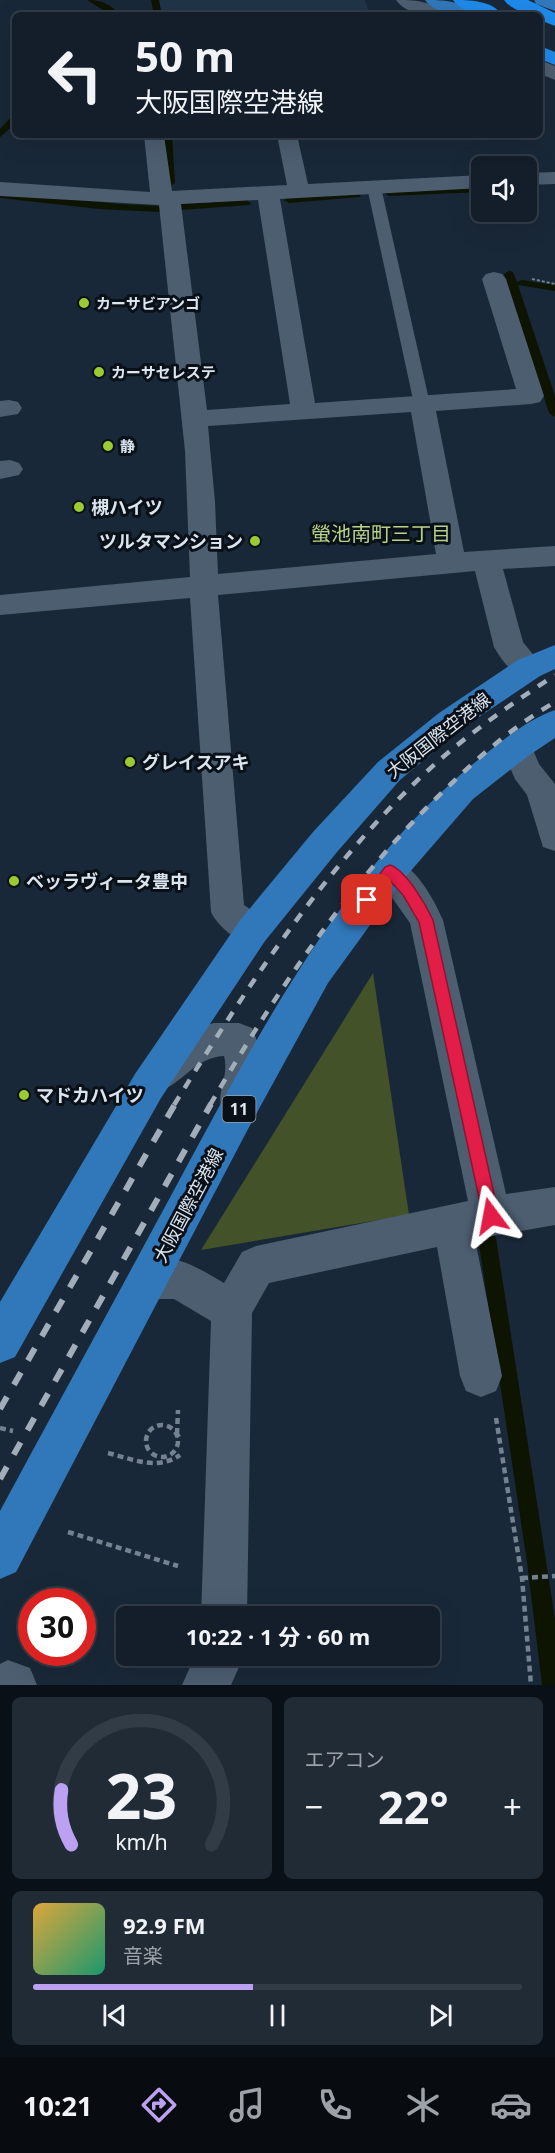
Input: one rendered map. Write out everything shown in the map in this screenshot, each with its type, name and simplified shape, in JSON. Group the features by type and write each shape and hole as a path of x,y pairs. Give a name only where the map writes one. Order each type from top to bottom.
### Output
{"highway":[{"path":"444,0 466,12"},
{"path":"462,0 487,12"},
{"path":"513,0 538,12"}],"main road":[{"path":"434,0 460,12"},
{"path":"543,0 555,5"},
{"name":"大阪国際空港線","path":"0,1341 148,1086 253,930 325,842 389,771 450,721 542,662"},
{"name":"大阪国際空港線","path":"0,1556 235,1116 316,972 390,871 462,790 517,747 555,722"}],"street":[{"path":"405,0 429,12"},
{"path":"155,138 165,198 194,419 228,912 253,930"},
{"path":"288,138 299,191"},
{"path":"537,179 555,178"},
{"path":"0,189 165,198 471,182"},
{"path":"268,192 304,412"},
{"path":"194,419 531,396 494,279"},
{"path":"422,404 452,563"},
{"path":"0,605 555,555"},
{"path":"487,561 509,647 542,662"},
{"path":"517,747 526,770 542,790 555,837"},
{"path":"390,871 408,891 426,920 491,1216"},
{"path":"148,1086 185,1050 216,1038 239,1040 245,1065 235,1116"},
{"path":"224,1599 232,1310 256,1266 491,1216 555,1206"},
{"path":"453,1225 481,1376"},
{"path":"148,1279 178,1280 232,1310"},
{"path":"206,1685 215,1666"},
{"path":"8,1684 13,1685"}],"lane":[{"path":"375,187 422,404"}],"path":[{"path":"481,1376 491,1389 524,1578 531,1685"},
{"path":"159,1465 173,1462 181,1454 181,1440 177,1434 174,1429 166,1424 154,1427 148,1435 146,1448 153,1456 167,1457 176,1450 177,1440 177,1430 178,1410"},
{"path":"56,1528 224,1599"},
{"path":"524,1578 552,1576"}],"shaded area":[{"path":"157,0 365,0 369,12 159,12"}],"green space":[{"path":"373,973 409,1215 201,1250"}],"waterway":[{"path":"91,0 113,12"},
{"path":"155,0 157,12"},
{"path":"0,134 12,121"},
{"path":"167,138 170,183"},
{"path":"389,193 471,189"},
{"path":"0,195 99,206 159,209"},
{"path":"289,200 356,195"},
{"path":"180,207 246,203"},
{"path":"509,274 555,413"},
{"path":"522,283 555,288"},
{"path":"487,1238 537,1562 553,1685"}],"railway":[{"path":"174,1105 231,1014 292,925 360,841 396,802 449,752 555,675"},
{"path":"210,1105 263,1019 319,935 382,856 416,819 476,761 514,729 555,702"},
{"path":"0,1409 175,1104"},
{"path":"0,1479 211,1104"}],"place":[{"name":"カーサビアンゴ","path":"84,303"},
{"name":"カーサセレステ","path":"99,372"},
{"name":"静","path":"108,446"},
{"name":"槻ハイツ","path":"79,507"},
{"name":"ツルタマンション","path":"255,541"},
{"name":"グレイスアキ","path":"130,762"},
{"name":"ベッラヴィータ豊中","path":"14,881"},
{"name":"マドカハイツ","path":"24,1095"}],"district":[{"name":"螢池南町三丁目","path":"381,533"}],"route":[{"path":"367,900 390,871 408,891 426,920 491,1216"}]}
